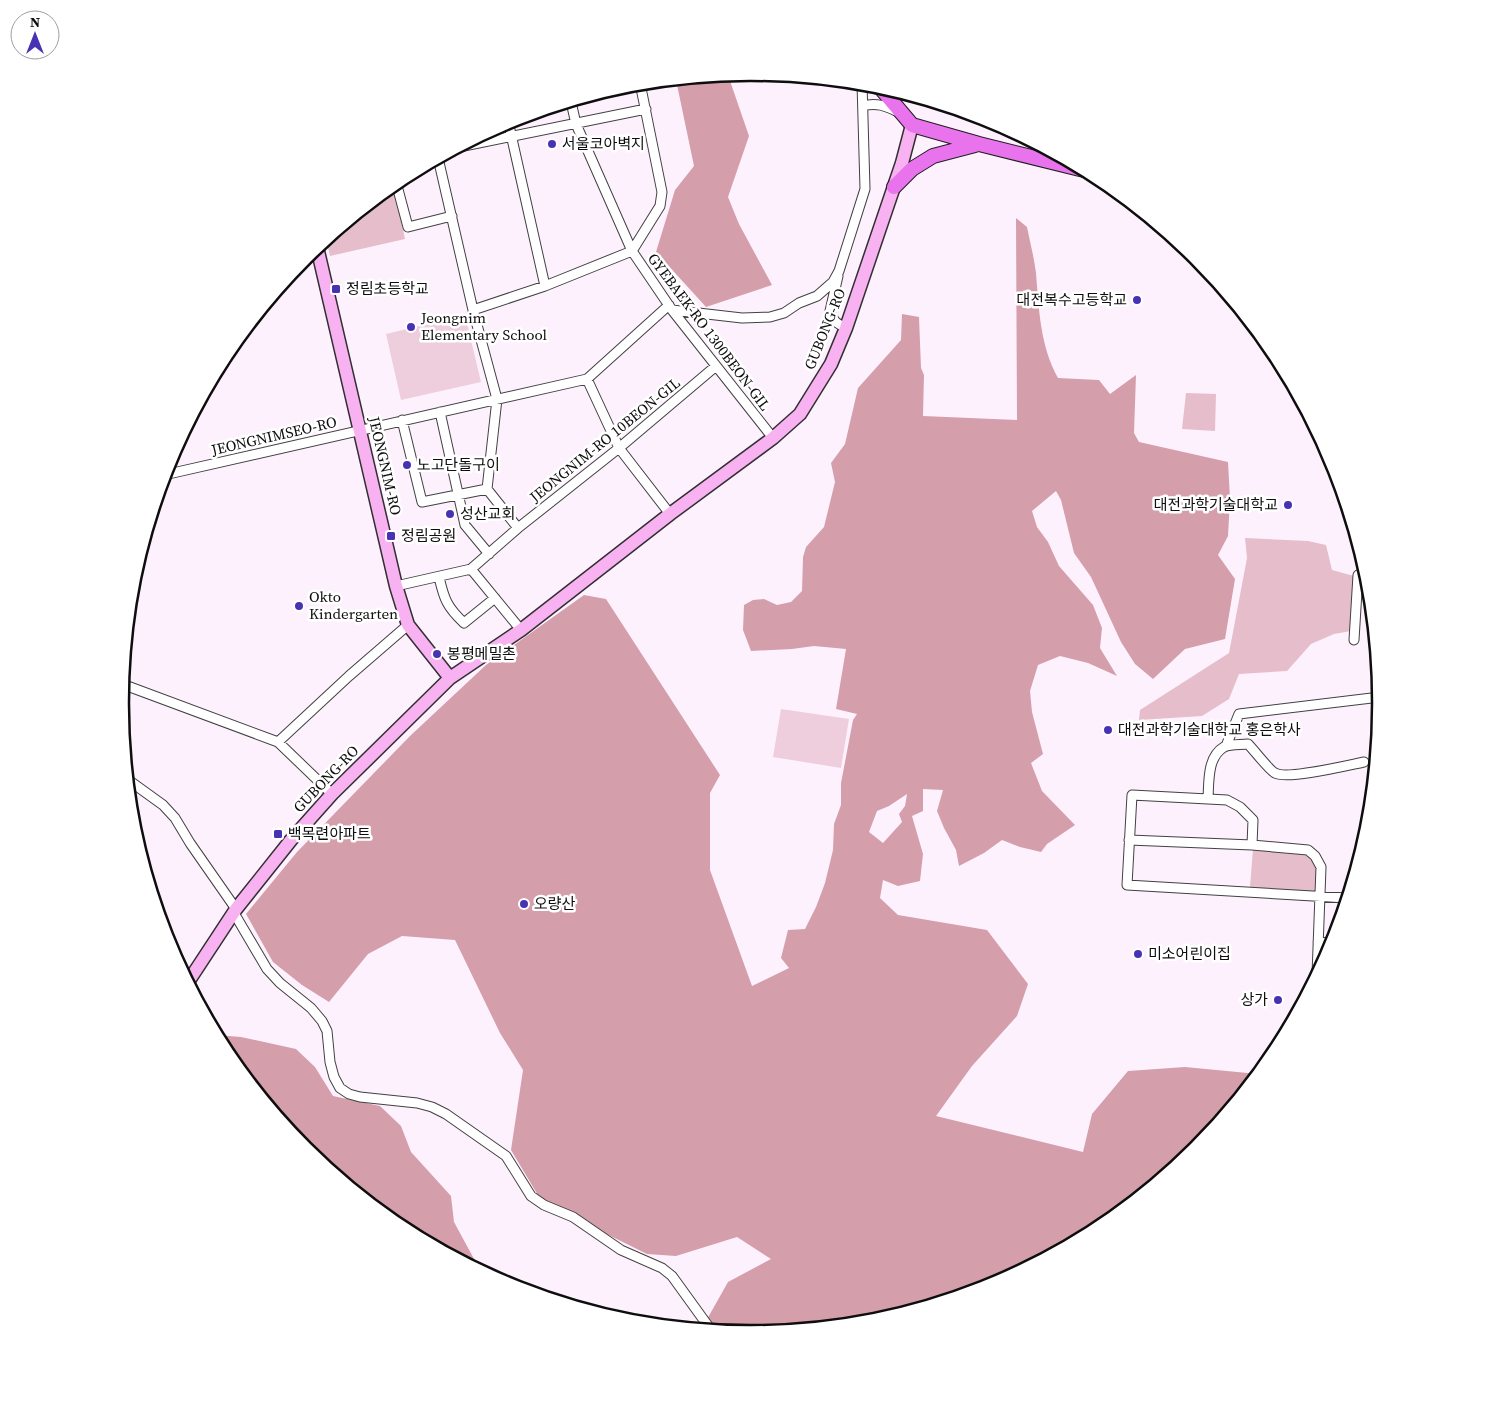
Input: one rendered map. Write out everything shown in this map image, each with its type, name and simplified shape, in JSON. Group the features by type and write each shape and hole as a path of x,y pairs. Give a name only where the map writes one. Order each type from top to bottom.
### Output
{"main road":[{"path":"888,97 908,120 979,144 1047,157"},
{"path":"894,187 912,169 932,156 979,144"}],"street":[{"path":"473,310 545,286 632,251 660,206 662,192 642,91"},
{"path":"846,328 836,323 830,311 839,271 865,189 862,92"},
{"path":"863,106 881,104 908,120"},
{"name":"GYEBAEK-RO 1300BEON-GIL","path":"573,107 576,124 632,251 671,307 773,438"},
{"path":"481,143 646,110"},
{"name":"GUBONG-RO","path":"192,976 235,911 290,840 332,794 450,678 521,630 670,514 773,438 800,414 817,390 831,364 846,328 894,187 908,120"},
{"path":"510,130 545,286"},
{"path":"440,165 473,310 497,399 487,489 518,528"},
{"path":"398,191 408,228 452,216"},
{"name":"JEONGNIM-RO","path":"320,255 396,586 408,626 450,678"},
{"path":"670,514 619,448 587,379 671,307 742,318 770,317 784,313 798,303 817,296 833,282 839,271"},
{"name":"JEONGNIM-RO 10BEON-GIL","path":"396,586 472,568 716,366"},
{"name":"JEONGNIMSEO-RO","path":"173,472 587,379"},
{"path":"440,412 465,526 490,554"},
{"name":"JEONGNIM-RO","path":"402,420 422,502 487,489"},
{"path":"472,568 521,630"},
{"path":"1354,640 1358,575"},
{"path":"439,577 442,591 451,611 464,623 495,598"},
{"path":"278,742 349,676 408,626"},
{"path":"129,687 278,742 332,794"},
{"path":"1208,799 1210,766 1219,752 1226,746 1239,714 1372,698"},
{"path":"1226,746 1248,744 1275,773 1284,775 1364,762"},
{"path":"134,783 163,805 175,818 235,911 267,969 280,983 311,1008 322,1021 326,1031 334,1077 340,1088 349,1094 360,1097 417,1103 432,1107 446,1114 506,1156 531,1196 544,1205 573,1217 621,1250 662,1268 672,1276 706,1323"},
{"path":"1252,845 1253,820 1240,807 1227,800 1132,795 1127,885 1341,898"},
{"path":"1130,840 1252,845 1308,850 1315,856 1321,867 1318,957"},
{"path":"1318,942 1324,942"}],"shaded area":[{"path":"730,82 749,136 728,197 739,224 772,285 706,307 656,252 675,190 694,166 677,86"},
{"path":"395,193 405,239 330,256 328,248 372,210"},
{"path":"1016,218 1027,227 1035,267 1044,340 1047,353 1058,378 1099,380 1110,394 1136,375 1134,433 1139,442 1228,462 1230,499 1228,536 1218,555 1235,579 1225,639 1185,649 1153,679 1135,664 1121,642 1091,577 1074,553 1061,500 1056,491 1032,511 1037,527 1048,542 1059,566 1093,605 1102,628 1100,648 1117,676 1088,663 1060,656 1038,665 1030,691 1032,712 1043,754 1031,763 1042,791 1075,825 1047,844 1041,852 1002,840 984,853 959,866 956,850 937,811 943,790 923,789 923,811 912,816 923,854 920,881 898,886 883,880 880,898 898,915 987,930 1028,984 1017,1016 972,1066 936,1116 1083,1152 1092,1114 1128,1071 1185,1067 1249,1073 1218,1113 1190,1143 1129,1196 1096,1220 1025,1261 950,1292 872,1313 791,1323 750,1325 707,1323 706,1321 728,1282 771,1259 737,1237 676,1256 647,1254 542,1202 511,1150 523,1070 500,1033 455,940 402,936 368,954 329,1002 302,985 273,962 246,914 297,852 410,736 486,665 584,595 606,599 720,775 710,793 710,870 752,986 789,968 781,958 788,930 805,929 825,883 833,850 834,824 841,805 841,783 853,720 857,714 836,709 846,649 814,646 751,651 743,630 744,605 753,600 764,599 777,605 791,602 802,591 803,557 806,547 824,527 835,482 831,463 845,444 858,388 901,340 902,314 919,317 921,368 924,375 923,416 1017,420","holes":["907,794 905,806 899,814 902,822 883,843 869,832 877,811 889,806"]},
{"path":"465,315 481,382 401,400 386,334"},
{"path":"1186,393 1216,394 1215,431 1182,429"},
{"path":"1245,538 1308,541 1326,545 1332,570 1354,576 1351,631 1334,634 1311,644 1287,671 1239,674 1229,699 1202,716 1139,720 1140,710 1229,653 1247,558"},
{"path":"781,709 849,719 841,768 773,757"},
{"path":"1253,849 1308,854 1318,867 1318,893 1250,887"},
{"path":"226,1036 241,1037 296,1049 315,1067 333,1096 380,1106 401,1126 411,1152 451,1196 454,1222 475,1260 405,1220 372,1196 311,1143 257,1081"}],"place":[{"name":"서울코아벽지","path":"552,144"},
{"name":"정림초등학교","path":"336,289"},
{"name":"대전복수고등학교","path":"1137,300"},
{"name":"Jeongnim Elementary School","path":"411,327"},
{"name":"노고단돌구이","path":"407,465"},
{"name":"대전과학기술대학교","path":"1288,505"},
{"name":"성산교회","path":"450,514"},
{"name":"정림공원","path":"391,536"},
{"name":"Okto Kindergarten","path":"299,606"},
{"name":"봉평메밀촌","path":"437,654"},
{"name":"대전과학기술대학교 홍은학사","path":"1108,730"},
{"name":"백목련아파트","path":"278,834"},
{"name":"오량산","path":"524,904"},
{"name":"미소어린이집","path":"1138,954"},
{"name":"상가","path":"1278,1000"}]}
